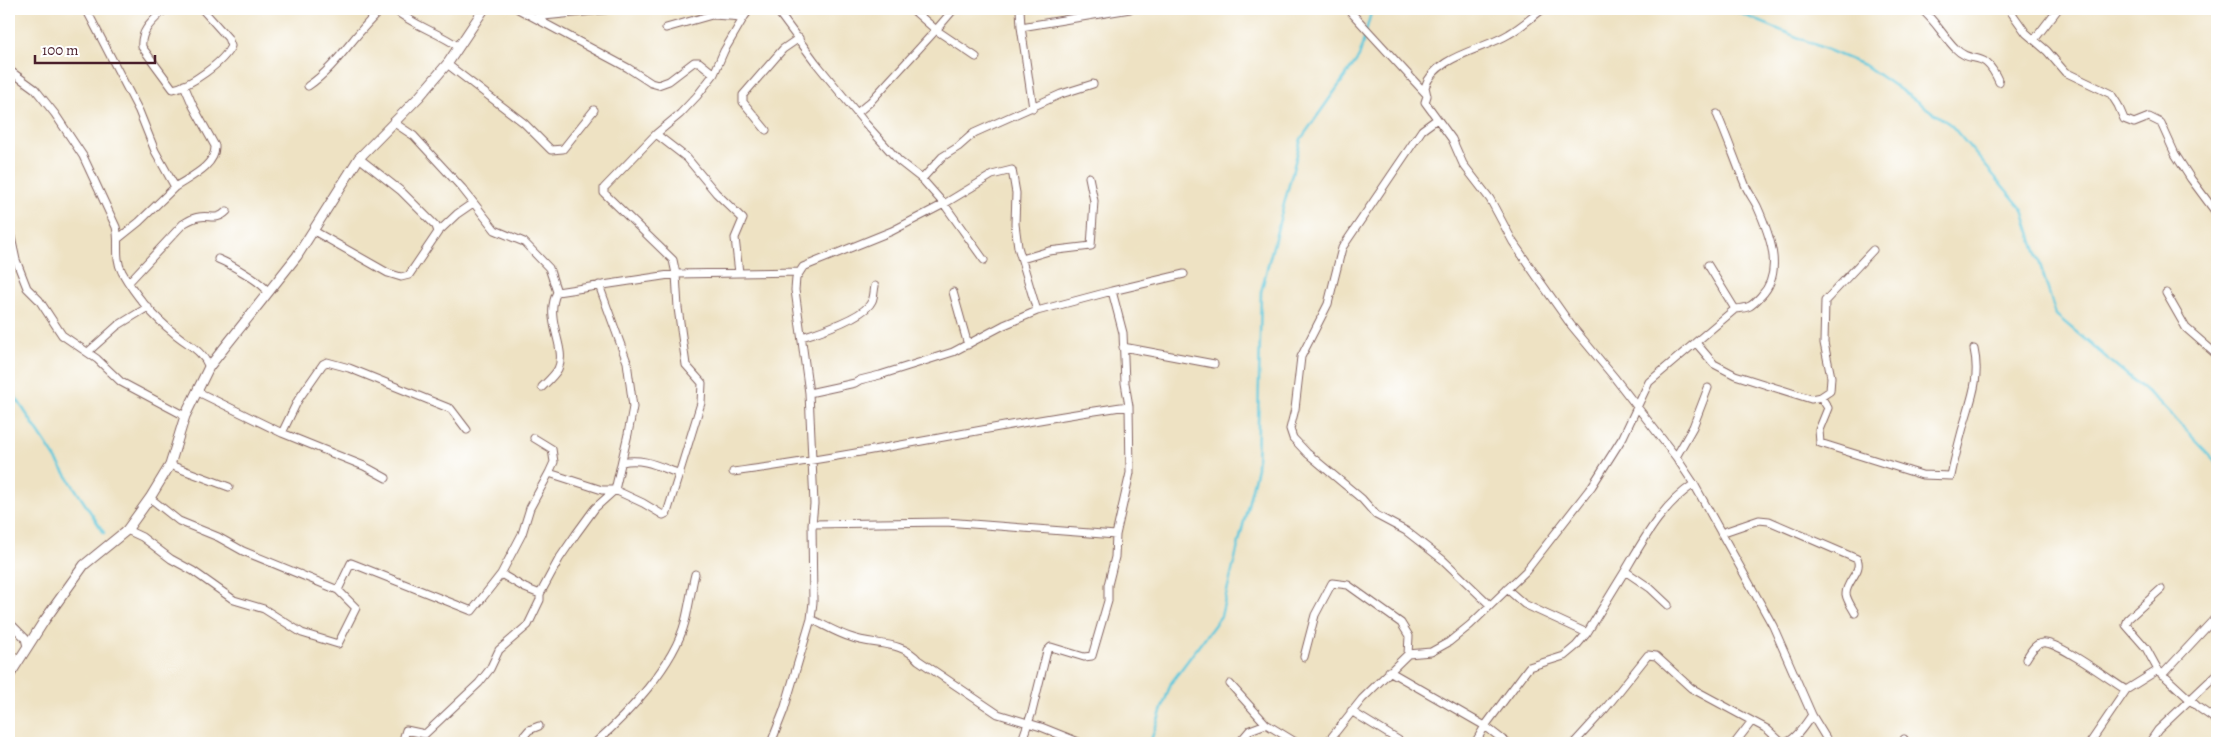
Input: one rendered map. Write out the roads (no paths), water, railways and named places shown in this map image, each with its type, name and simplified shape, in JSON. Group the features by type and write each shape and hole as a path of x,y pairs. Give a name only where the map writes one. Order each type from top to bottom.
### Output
{"street":[{"path":"86,9 140,111 156,151 176,187"},
{"path":"165,9 143,32 142,47 173,89 218,65 228,54 231,46 228,38 202,9"},
{"path":"308,86 331,66 365,24 382,9"},
{"path":"394,9 408,20 459,47"},
{"path":"9,676 27,646 84,565 127,530 150,498 170,465 185,416 209,367 314,232 335,194 359,158 419,97 447,64 484,9"},
{"path":"518,9 628,68 651,83 658,85 669,81 694,62 699,62 714,74"},
{"path":"534,17 575,11 613,9"},
{"path":"549,473 602,490 616,490 663,515 668,513 701,403 702,383 686,365 673,260 604,192 604,188 656,134 685,108 714,74 744,16 750,9"},
{"path":"776,9 856,113 899,161 922,179 944,204 984,260"},
{"path":"912,9 936,30 976,57"},
{"path":"856,113 870,102 954,9"},
{"path":"1020,9 1033,108"},
{"path":"1021,27 1130,9"},
{"path":"1348,9 1427,96"},
{"path":"1543,9 1508,34 1458,56 1433,72 1425,87 1426,102 1452,139 1463,164 1490,199 1513,242 1537,278 1676,457 1694,484 1773,626 1812,715 1829,743"},
{"path":"2009,9 2034,40 2047,51 2065,72 2111,94 2124,119 2134,123 2149,117 2161,122 2175,154 2217,214"},
{"path":"2034,40 2058,9"},
{"path":"1926,10 1955,49 1965,55 1987,62 1999,82"},
{"path":"666,28 712,15 744,16"},
{"path":"766,130 743,102 743,95 783,49 799,38"},
{"path":"447,64 524,124 551,150 563,149 594,110"},
{"path":"9,70 40,94 75,143 97,183 119,238 116,253 118,262 129,282 148,307 174,333 192,345 205,357 209,367"},
{"path":"119,238 176,187 201,171 210,162 215,152 215,146 193,106 184,84"},
{"path":"922,179 942,157 958,147 974,133 1061,94 1093,84"},
{"path":"1327,743 1351,711 1408,654 1436,650 1470,625 1526,571 1592,486 1623,436 1649,382 1697,344 1735,309 1750,308 1765,292 1771,281 1774,266 1767,231 1757,205 1745,184 1717,114"},
{"path":"1437,119 1422,130 1342,248 1328,304 1301,357 1295,409 1290,429 1293,438 1307,454 1362,499 1376,515 1406,531 1430,550 1490,605"},
{"path":"393,122 414,136 462,188 496,230 524,242 549,268 558,292 551,310 561,359 555,374 542,387"},
{"path":"656,134 687,158 716,193 743,219 735,238 739,273"},
{"path":"359,158 401,191 436,226 438,232"},
{"path":"771,743 784,710 811,619 814,504 809,393 795,290 796,278 799,272 803,267 811,263 849,250 892,231 944,204 992,174 1012,170 1016,193 1015,224 1022,259 1037,311"},
{"path":"1022,259 1049,251 1091,246 1094,201 1088,177"},
{"path":"314,232 388,273 401,277 409,274 438,232 457,214 473,203"},
{"path":"129,282 183,224 191,218 201,216 214,218 222,216 226,211"},
{"path":"9,228 16,260 27,288 39,300 62,335 88,352 121,382 185,416"},
{"path":"1697,344 1714,364 1735,375 1811,399 1821,397 1830,391 1831,376 1824,343 1825,301 1873,250"},
{"path":"218,258 233,265 264,286 268,292"},
{"path":"1708,265 1735,309"},
{"path":"558,292 676,274 799,272"},
{"path":"809,393 855,383 953,352 1004,325 1037,311 1184,274"},
{"path":"402,743 406,730 425,734 479,683 490,669 499,650 528,625 540,600 540,594 559,559 576,534 596,508 616,490 633,407 627,362 599,285"},
{"path":"802,337 836,326 863,310 872,302 875,286"},
{"path":"1021,743 1028,724 1047,651 1051,647 1084,658 1092,656 1108,601 1108,585 1115,557 1116,535 1130,474 1129,406 1124,383 1123,333 1112,291"},
{"path":"953,292 968,345"},
{"path":"2166,293 2186,328 2217,355"},
{"path":"88,352 117,326 148,307"},
{"path":"1123,347 1214,364"},
{"path":"1821,397 1828,408 1819,430 1820,443 1922,475 1951,476 1962,430 1972,402 1978,366 1974,349"},
{"path":"282,433 298,400 323,364 328,362 349,368 451,409 467,430"},
{"path":"1676,457 1693,427 1708,388"},
{"path":"198,392 282,433 364,466 386,478"},
{"path":"733,472 812,462 988,427 1129,406"},
{"path":"338,590 351,563 472,611 501,574 522,534 530,508 554,462 552,449 534,438"},
{"path":"622,462 636,459 646,460 680,474"},
{"path":"170,465 229,487"},
{"path":"1476,743 1485,726 1528,667 1564,656 1587,633 1651,527 1680,494 1694,484"},
{"path":"127,530 142,537 170,559 234,600 264,609 302,633 338,644 356,608 338,590 243,551 218,537 179,521 150,498"},
{"path":"1721,533 1759,520 1769,521 1857,558 1859,564 1846,591 1847,599 1855,613"},
{"path":"812,524 946,522 1116,535"},
{"path":"1625,571 1650,588 1668,605"},
{"path":"501,574 525,588 540,594"},
{"path":"595,743 622,720 667,662 685,624 695,574"},
{"path":"1304,657 1314,615 1332,583 1348,585 1401,623 1409,636 1408,654"},
{"path":"1507,589 1524,604 1587,633"},
{"path":"2161,589 2128,619 2126,625 2146,648 2160,673 2190,701 2216,718"},
{"path":"2090,743 2126,690 2160,673 2217,616"},
{"path":"811,619 851,638 903,648 998,714 1081,743"},
{"path":"9,622 25,638 27,646"},
{"path":"2026,659 2032,648 2042,643 2049,644 2075,656 2126,690"},
{"path":"1574,743 1648,654 1656,656 1691,688 1767,729 1782,743 1788,743 1812,715"},
{"path":"1389,672 1485,726 1507,743"},
{"path":"2149,743 2158,730 2217,674"},
{"path":"1230,684 1266,724 1298,743"},
{"path":"1351,711 1403,743"},
{"path":"1735,743 1752,721"},
{"path":"1239,743 1250,730 1266,724"},
{"path":"518,743 529,730 539,726"}],"waterway":[{"path":"1150,743 1171,683 1221,616 1257,468 1261,292 1301,139 1359,57 1372,9"},
{"path":"1730,9 1866,66 1951,125 2023,210 2056,315 2158,401 2217,463"},
{"path":"9,387 104,533"}]}
